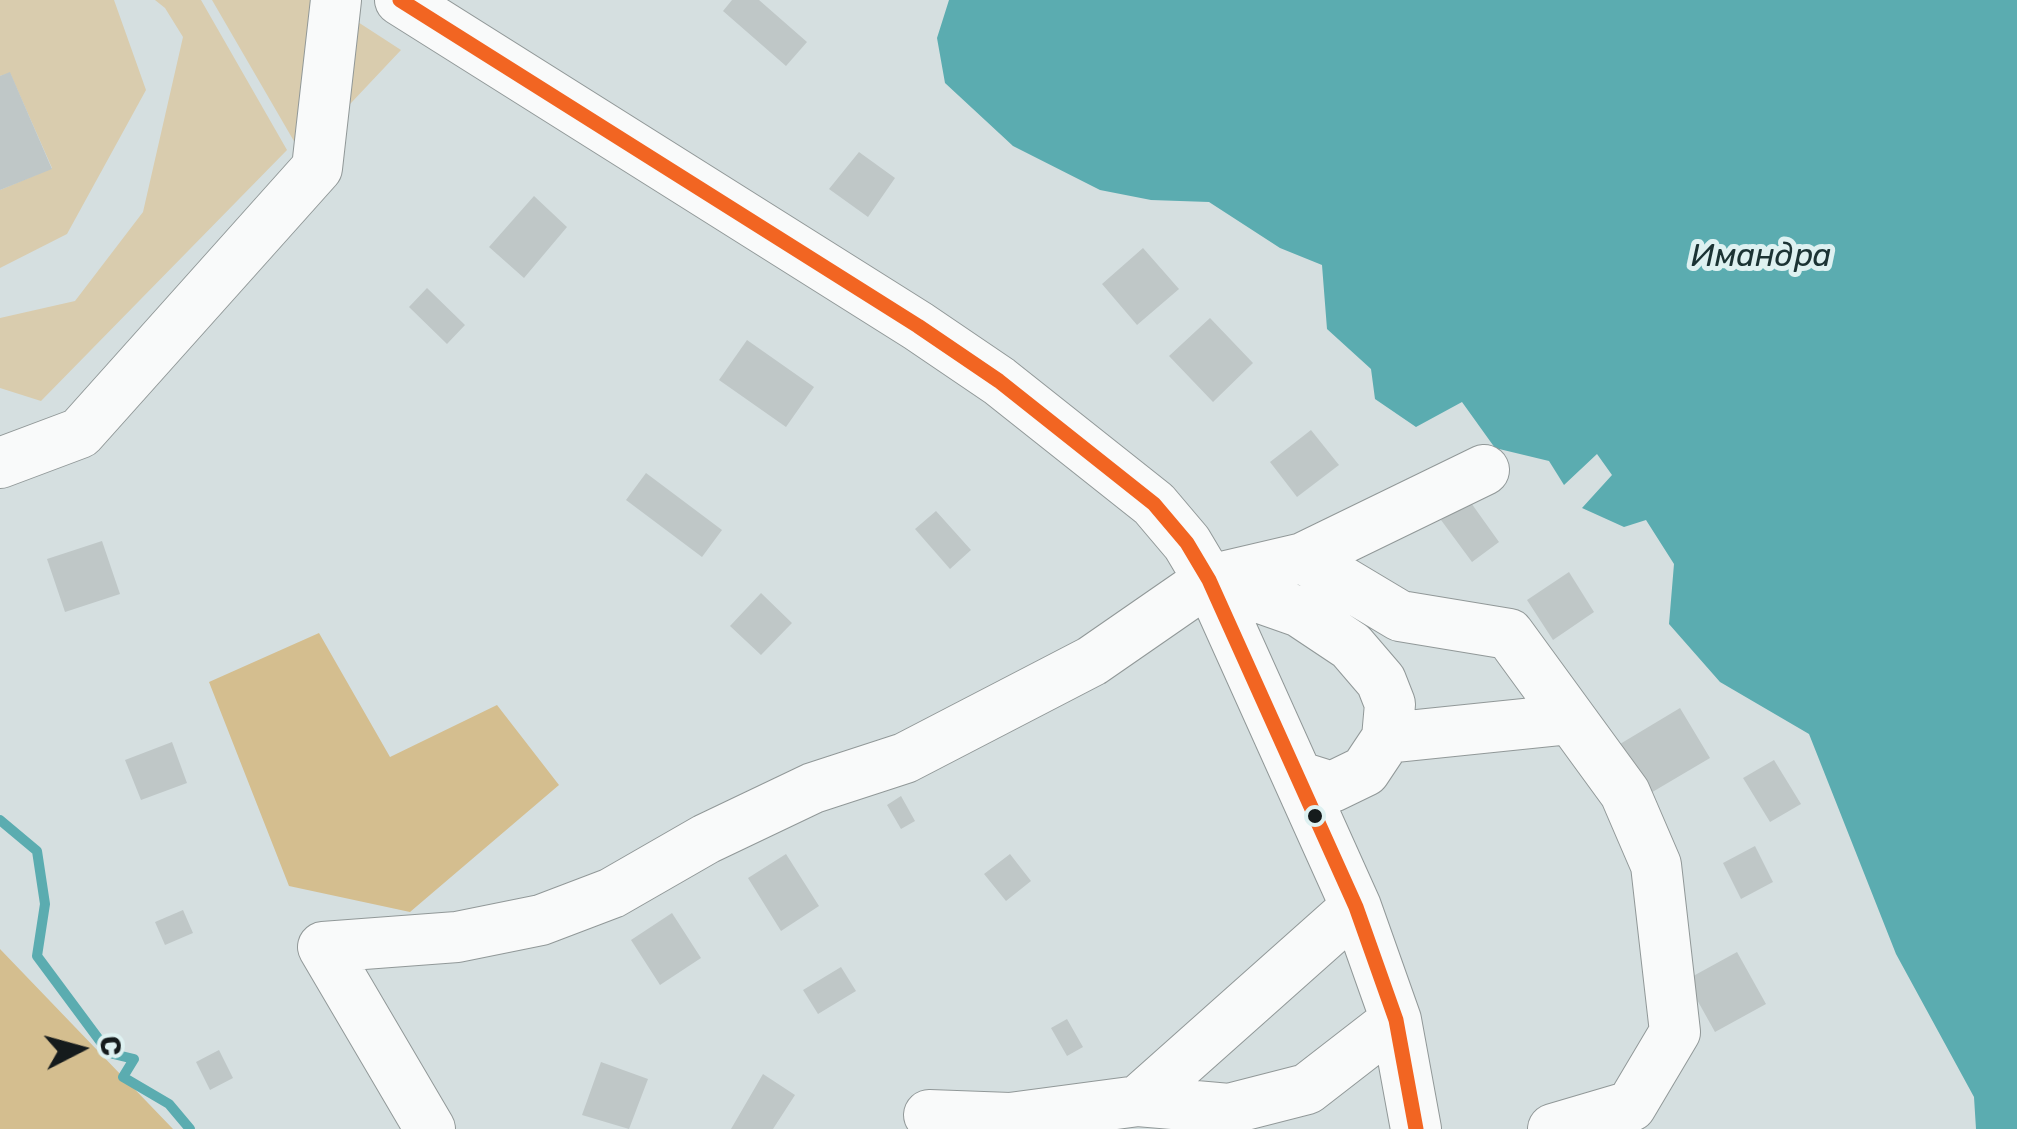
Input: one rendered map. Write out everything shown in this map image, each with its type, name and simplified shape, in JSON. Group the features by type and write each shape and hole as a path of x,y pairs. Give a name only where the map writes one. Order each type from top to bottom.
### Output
{"street":[{"path":"0,463 80,433 316,168 336,0"},
{"path":"400,0 999,381 1154,504 1187,543 1209,580 1356,907 1396,1020 1416,1129"},
{"path":"430,1129 323,946 458,936 541,920 612,894 706,839 813,788 905,758 1092,661 1209,580 1304,558 1484,470"},
{"path":"1304,558 1400,616 1509,634 1625,793 1656,865 1675,1032 1631,1106 1554,1129"},
{"path":"1209,580 1300,612 1351,646 1381,681 1390,704 1387,738 1365,772 1332,786 1297,776"},
{"path":"1387,738 1571,719"},
{"path":"1138,1101 1356,907"},
{"path":"929,1114 1010,1118 1138,1101 1229,1109 1306,1089 1396,1020"}],"shaded area":[{"path":"0,0 114,0 146,90 67,234 0,268 0,190 52,168 10,73 0,76"},
{"path":"155,0 201,0 287,150 41,401 0,388 0,318 75,301 143,212 183,37 165,8"},
{"path":"212,0 324,0 401,50 302,155"},
{"path":"319,633 390,757 497,705 559,785 410,912 289,886 209,682"},
{"path":"0,949 123,1077 173,1129 0,1129"}],"water":[{"name":"Имандра","path":"949,0 2017,0 2017,1129 1976,1129 1974,1097 1896,954 1809,734 1720,682 1669,624 1674,564 1646,520 1624,527 1582,508 1612,475 1597,454 1564,485 1549,461 1495,448 1462,402 1416,427 1375,399 1371,369 1327,329 1322,265 1280,248 1209,202 1151,200 1100,190 1013,146 945,83 937,38"}],"building":[{"path":"732,0 759,0 807,42 786,66 723,11"},
{"path":"10,72 52,169 0,190 0,76"},
{"path":"859,152 895,178 868,217 829,189"},
{"path":"534,196 567,227 524,278 489,247"},
{"path":"1143,248 1179,289 1137,325 1102,284"},
{"path":"427,288 465,325 447,344 409,307"},
{"path":"1210,318 1253,363 1213,402 1169,356"},
{"path":"747,340 814,387 786,427 719,380"},
{"path":"1311,430 1339,465 1297,497 1270,462"},
{"path":"646,473 722,530 702,557 626,500"},
{"path":"1469,500 1499,542 1472,562 1441,520"},
{"path":"936,511 971,550 950,569 915,529"},
{"path":"102,541 120,594 65,612 47,559"},
{"path":"1569,572 1594,612 1553,640 1527,600"},
{"path":"761,593 792,623 761,655 730,626"},
{"path":"1680,708 1710,758 1649,794 1620,744"},
{"path":"172,742 187,783 141,800 125,760"},
{"path":"1774,760 1801,804 1770,822 1743,778"},
{"path":"901,796 915,821 901,829 887,805"},
{"path":"1755,846 1773,882 1741,899 1723,863"},
{"path":"786,854 819,906 781,931 748,878"},
{"path":"1010,854 1031,881 1006,901 984,874"},
{"path":"183,910 193,933 165,945 155,922"},
{"path":"672,913 701,958 660,985 631,940"},
{"path":"1737,952 1766,1004 1715,1032 1686,980"},
{"path":"841,967 856,991 818,1014 803,990"},
{"path":"1067,1019 1083,1047 1067,1056 1051,1028"},
{"path":"219,1050 233,1078 210,1090 196,1062"},
{"path":"601,1062 648,1079 629,1129 582,1115"},
{"path":"763,1074 795,1095 773,1129 731,1129"}],"waterway":[{"path":"0,820 37,851 45,904 37,956 109,1053 134,1059 123,1077 169,1104 190,1129"}],"transit line":[{"path":"400,0 918,326 999,381 1154,504 1187,543 1209,580 1356,907 1396,1020 1416,1129"}]}
